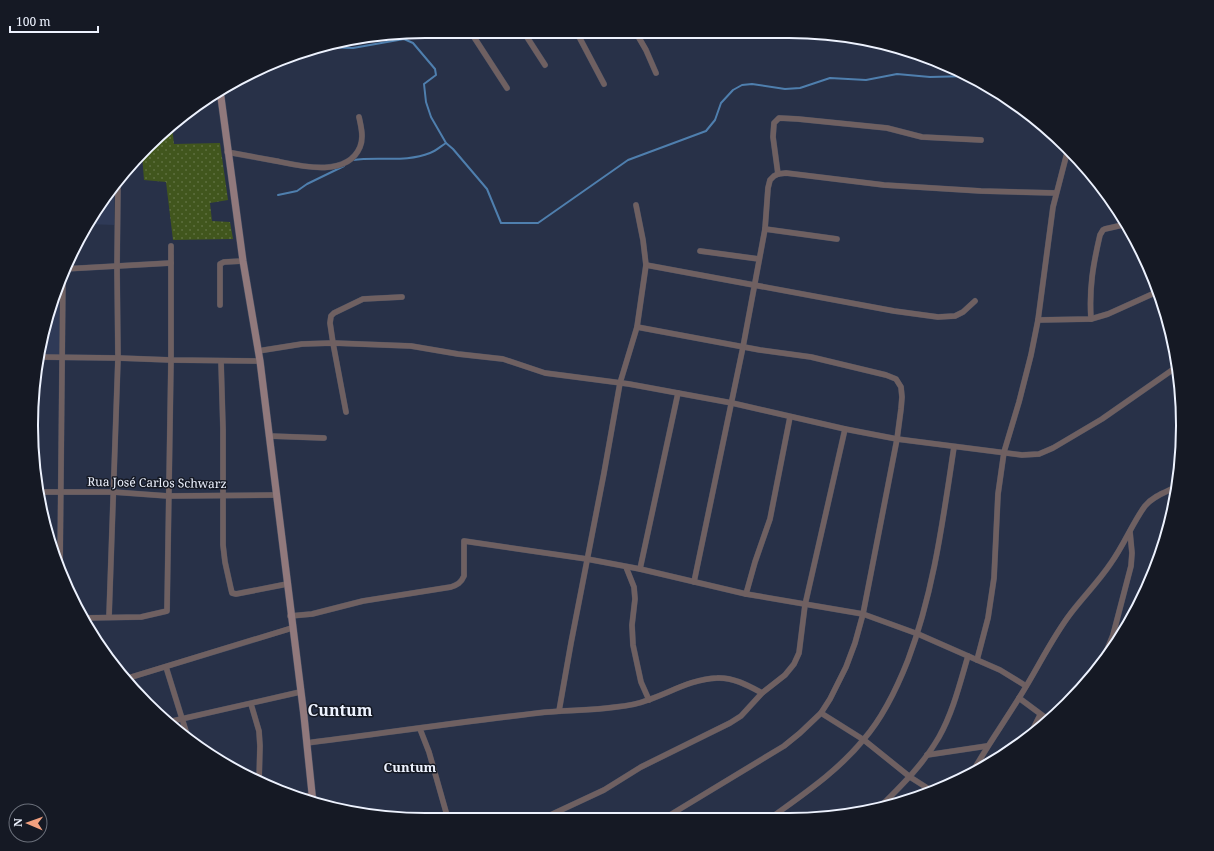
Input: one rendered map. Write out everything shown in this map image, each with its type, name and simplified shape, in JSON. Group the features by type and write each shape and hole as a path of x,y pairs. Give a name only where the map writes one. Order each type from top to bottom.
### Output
{"main road":[{"path":"221,97 243,261 260,361 313,796"}],"street":[{"path":"475,38 507,88"},
{"path":"528,38 545,65"},
{"path":"580,38 604,84"},
{"path":"639,38 656,73"},
{"path":"228,152 311,168 337,166 353,157 361,146 362,136 359,117"},
{"path":"778,174 774,145 774,127 776,120 783,118 887,128 922,137 981,140"},
{"path":"977,660 988,618 994,578 998,494 1004,452 1024,384 1038,320 1050,225 1056,193 1066,155"},
{"path":"694,582 743,347 765,229 770,180 778,174 786,173 884,185 981,191 1056,193"},
{"path":"109,617 118,358 118,190"},
{"path":"559,711 620,383 637,327 646,265 636,205"},
{"path":"1091,319 1091,280 1100,235 1105,229 1120,226"},
{"path":"765,229 837,239"},
{"path":"89,618 141,617 167,611 171,360 171,246"},
{"path":"700,251 759,259"},
{"path":"220,305 220,264 224,262 243,261"},
{"path":"71,269 171,263"},
{"path":"646,265 894,311 947,317 955,316 963,312 975,301"},
{"path":"60,553 62,293"},
{"path":"1038,320 1091,319 1108,314 1153,294"},
{"path":"346,412 333,343 330,323 331,316 334,313 363,299 402,297"},
{"path":"637,327 743,347 810,357 886,375 896,379 901,387 902,397 897,439 863,614 855,643 846,667 830,699 822,713 800,734 784,746 673,813"},
{"path":"258,351 302,344 333,343 416,347 503,359 546,373 620,383 732,403 790,417 897,439 1022,455 1039,454 1053,448 1102,419 1172,370"},
{"path":"44,357 260,361"},
{"path":"221,361 223,429 222,496 225,562 232,593 236,594 286,584"},
{"path":"640,569 678,393"},
{"path":"746,594 770,519 790,417"},
{"path":"555,813 604,790 641,767 730,723 741,716 762,693 785,674 794,664 799,653 805,605 845,429"},
{"path":"269,436 324,438"},
{"path":"778,813 827,777 864,740 873,729 899,683 918,634 935,565 954,447"},
{"path":"977,764 987,746 1019,698 1053,640 1071,613 1110,564 1146,505 1159,495 1171,489"},
{"name":"Rua José Carlos Schwarz","path":"44,492 113,492 168,496 277,495"},
{"path":"1110,642 1131,566 1132,553 1130,532"},
{"path":"290,616 312,614 363,601 451,587 458,584 462,581 464,576 464,541 626,566 746,594 863,614 918,634 1000,670 1026,686"},
{"path":"626,566 634,587 635,598 632,625 634,650 641,682 649,700"},
{"path":"131,678 292,628"},
{"path":"886,801 910,777 939,737 950,714 968,656"},
{"path":"166,666 186,730"},
{"path":"307,743 420,729 460,722 559,711 615,708 649,700 697,681 719,678 741,683 762,693"},
{"path":"174,720 300,692"},
{"path":"1019,698 1044,717"},
{"path":"251,704 259,731 259,775"},
{"path":"822,713 864,740 910,777 926,788"},
{"path":"1036,723 1040,714"},
{"path":"420,729 429,752 446,813"},
{"path":"927,755 987,746"}],"shaded area":[{"path":"114,195 114,225 95,224"},
{"path":"59,301 59,355 44,355 51,325"}],"green space":[{"path":"173,132 174,144 220,143 228,200 210,203 212,221 230,222 233,239 173,240 166,182 144,180 142,160"}],"waterway":[{"path":"339,48 353,48 404,39 413,43 435,69 436,75 424,84 426,102 431,117 446,143 453,149 487,189 501,223 538,223 628,160 706,131 715,120 721,103 733,90 742,85 752,84 785,89 800,88 830,78 866,80 897,74 930,77 957,76"},
{"path":"353,160 411,158 432,152 446,143"},
{"path":"278,195 297,191 307,184 344,166"}],"district":[{"name":"Cuntum","path":"340,710"},
{"name":"Cuntum","path":"410,767"}]}
